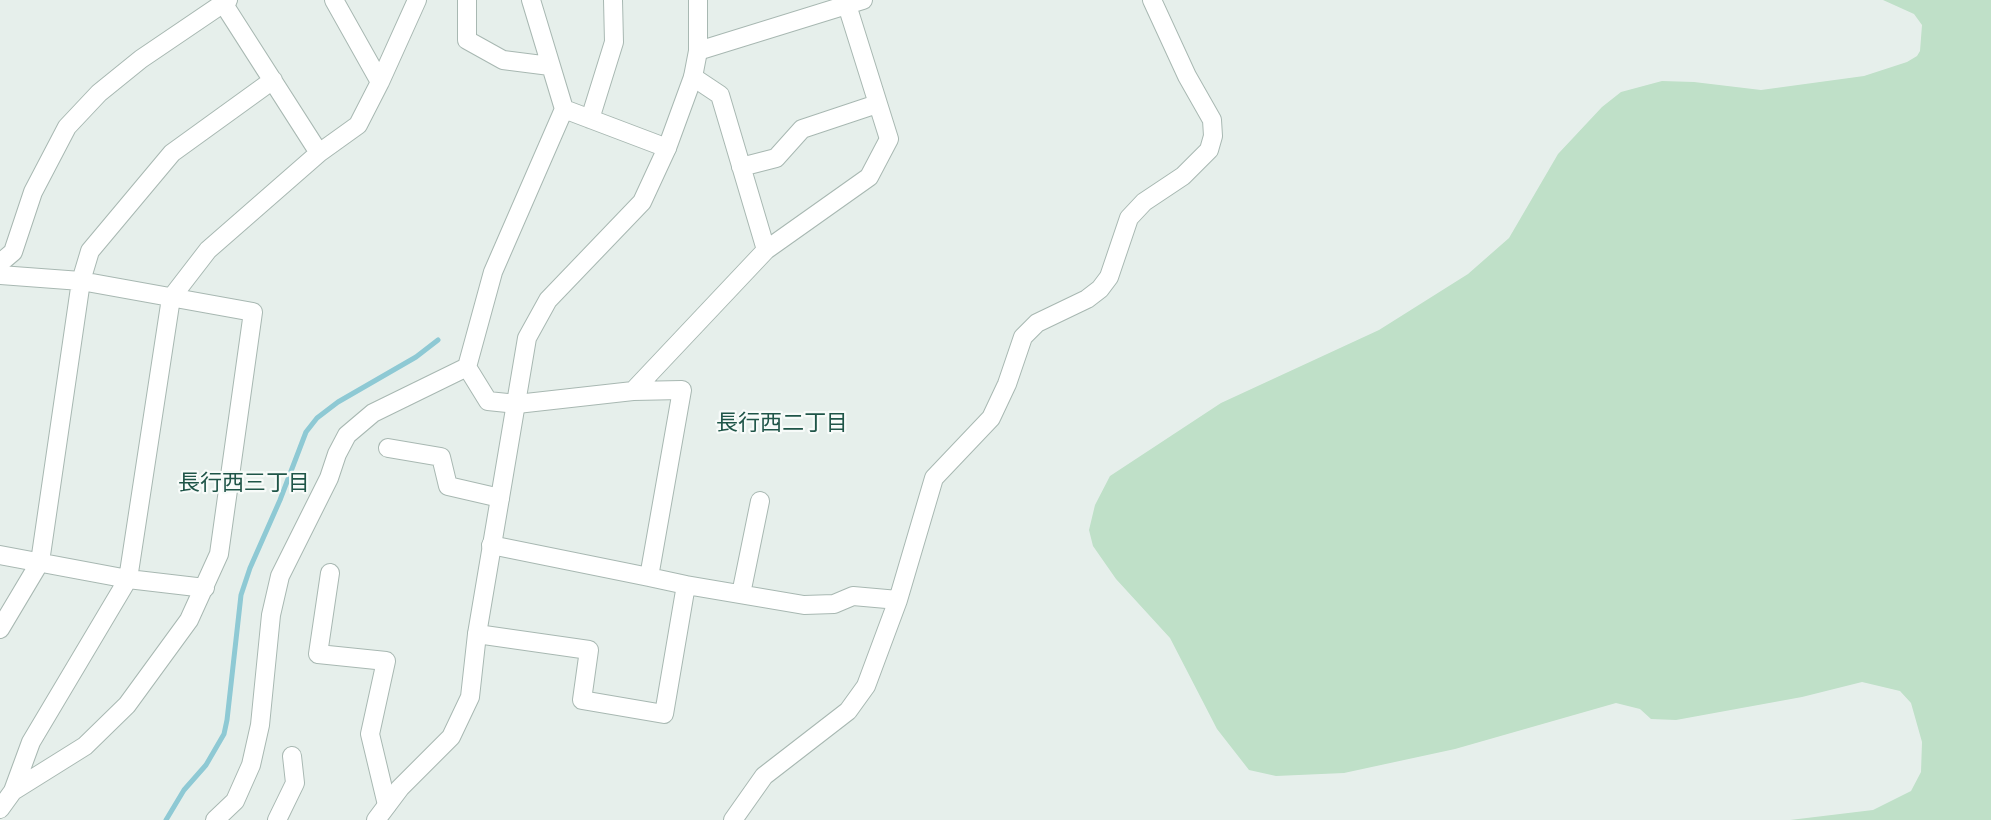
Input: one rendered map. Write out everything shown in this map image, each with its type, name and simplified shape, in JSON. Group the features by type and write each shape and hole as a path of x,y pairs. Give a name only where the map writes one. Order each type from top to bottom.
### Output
{"street":[{"path":"334,0 380,82"},
{"path":"0,809 13,791 31,742 128,579 171,298 208,250 319,153 358,125 417,0"},
{"path":"467,0 467,40 503,60 550,66"},
{"path":"531,0 564,109 493,272 467,367 488,401 517,404 633,391 682,390 649,577"},
{"path":"590,119 614,42 613,0"},
{"path":"381,813 400,788 451,737 470,697 491,545 527,338 548,300 642,202 667,148 693,77 698,51 698,0"},
{"path":"733,820 764,776 848,711 866,686 898,600 934,478 991,418 1007,384 1023,337 1037,323 1087,299 1100,289 1109,277 1129,218 1144,202 1183,176 1209,150 1213,136 1212,120 1187,76 1152,0"},
{"path":"0,263 13,252 33,192 67,127 99,93 141,59 225,2 319,153"},
{"path":"633,391 766,250 868,177 889,139 877,104 855,2 698,51"},
{"path":"693,77 720,95 766,250"},
{"path":"0,629 40,562 81,281 90,251 172,153 273,80"},
{"path":"741,167 776,159 802,129 877,104"},
{"path":"564,109 667,148"},
{"path":"0,275 81,281 254,312 219,554 189,620 127,705 85,746 13,791"},
{"path":"214,820 236,801 251,765 260,725 271,615 279,576 347,435 373,413 467,367"},
{"path":"388,448 441,458 448,486 500,498"},
{"path":"741,594 760,501"},
{"path":"491,545 686,585 804,605 834,604 852,596 898,600"},
{"path":"0,555 128,579 205,588"},
{"path":"330,573 318,654 386,661 370,734 381,813"},
{"path":"477,634 589,650 582,700 664,714 686,585"},
{"path":"277,820 295,783 292,756"}],"green space":[{"path":"1883,0 1991,0 1991,820 1790,820 1873,810 1911,791 1921,772 1922,742 1911,703 1900,691 1862,682 1802,697 1676,720 1651,719 1640,709 1616,703 1455,749 1344,773 1276,776 1249,770 1217,729 1170,638 1116,579 1093,546 1089,530 1095,505 1110,476 1221,403 1379,330 1468,274 1509,238 1558,154 1602,107 1621,92 1662,81 1694,82 1761,90 1864,76 1907,62 1917,56 1920,51 1922,25 1914,14"}],"waterway":[{"path":"166,820 184,790 206,765 224,734 241,595 306,432 317,418 338,402 416,357 438,340"}],"district":[{"name":"長行西二丁目","path":"782,425"},
{"name":"長行西三丁目","path":"244,485"}]}
